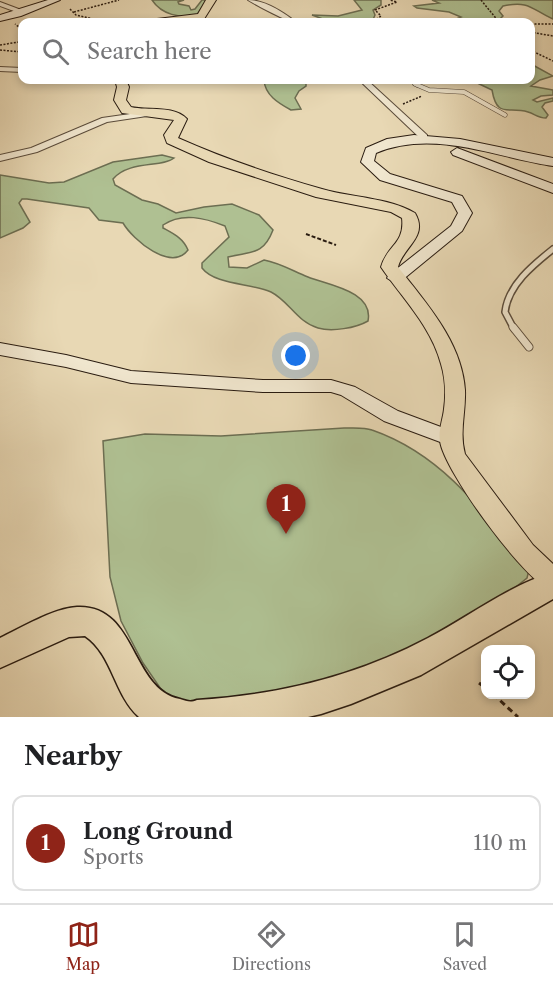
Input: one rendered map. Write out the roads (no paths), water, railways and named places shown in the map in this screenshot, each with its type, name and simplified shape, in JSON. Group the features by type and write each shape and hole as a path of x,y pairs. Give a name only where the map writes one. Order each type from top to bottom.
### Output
{"highway":[{"path":"197,717 315,707 436,650 516,605 530,594 553,586"},
{"path":"0,653 76,621 91,622 105,632 141,694 156,709 184,717"}],"main road":[{"path":"0,18 57,0"},
{"path":"192,18 201,17 211,0"},
{"path":"122,84 122,106 126,110 144,114 176,116 181,119 171,135 172,140 214,159 321,194 405,212 410,216 412,224 409,240 389,262 389,267 395,278 430,320 451,363 455,388 455,407 450,438 453,454 524,552 553,581"},
{"path":"395,278 457,228 465,213 457,200 385,177 367,162 370,151 405,138 424,137 553,162"},
{"path":"443,140 460,153 553,189"},
{"path":"0,349 158,381 263,386 332,386 348,391 392,416 450,438"}],"street":[{"path":"251,0 285,18"},
{"path":"0,4 22,12"},
{"path":"0,69 18,70"},
{"path":"367,84 424,137"},
{"path":"0,158 34,150 105,120 144,114"}],"lane":[{"path":"415,84 428,90 463,92 505,115"},
{"path":"529,347 507,317 505,309 517,281 553,249"}],"place":[{"name":"Long Ground","path":"286,534"}]}
